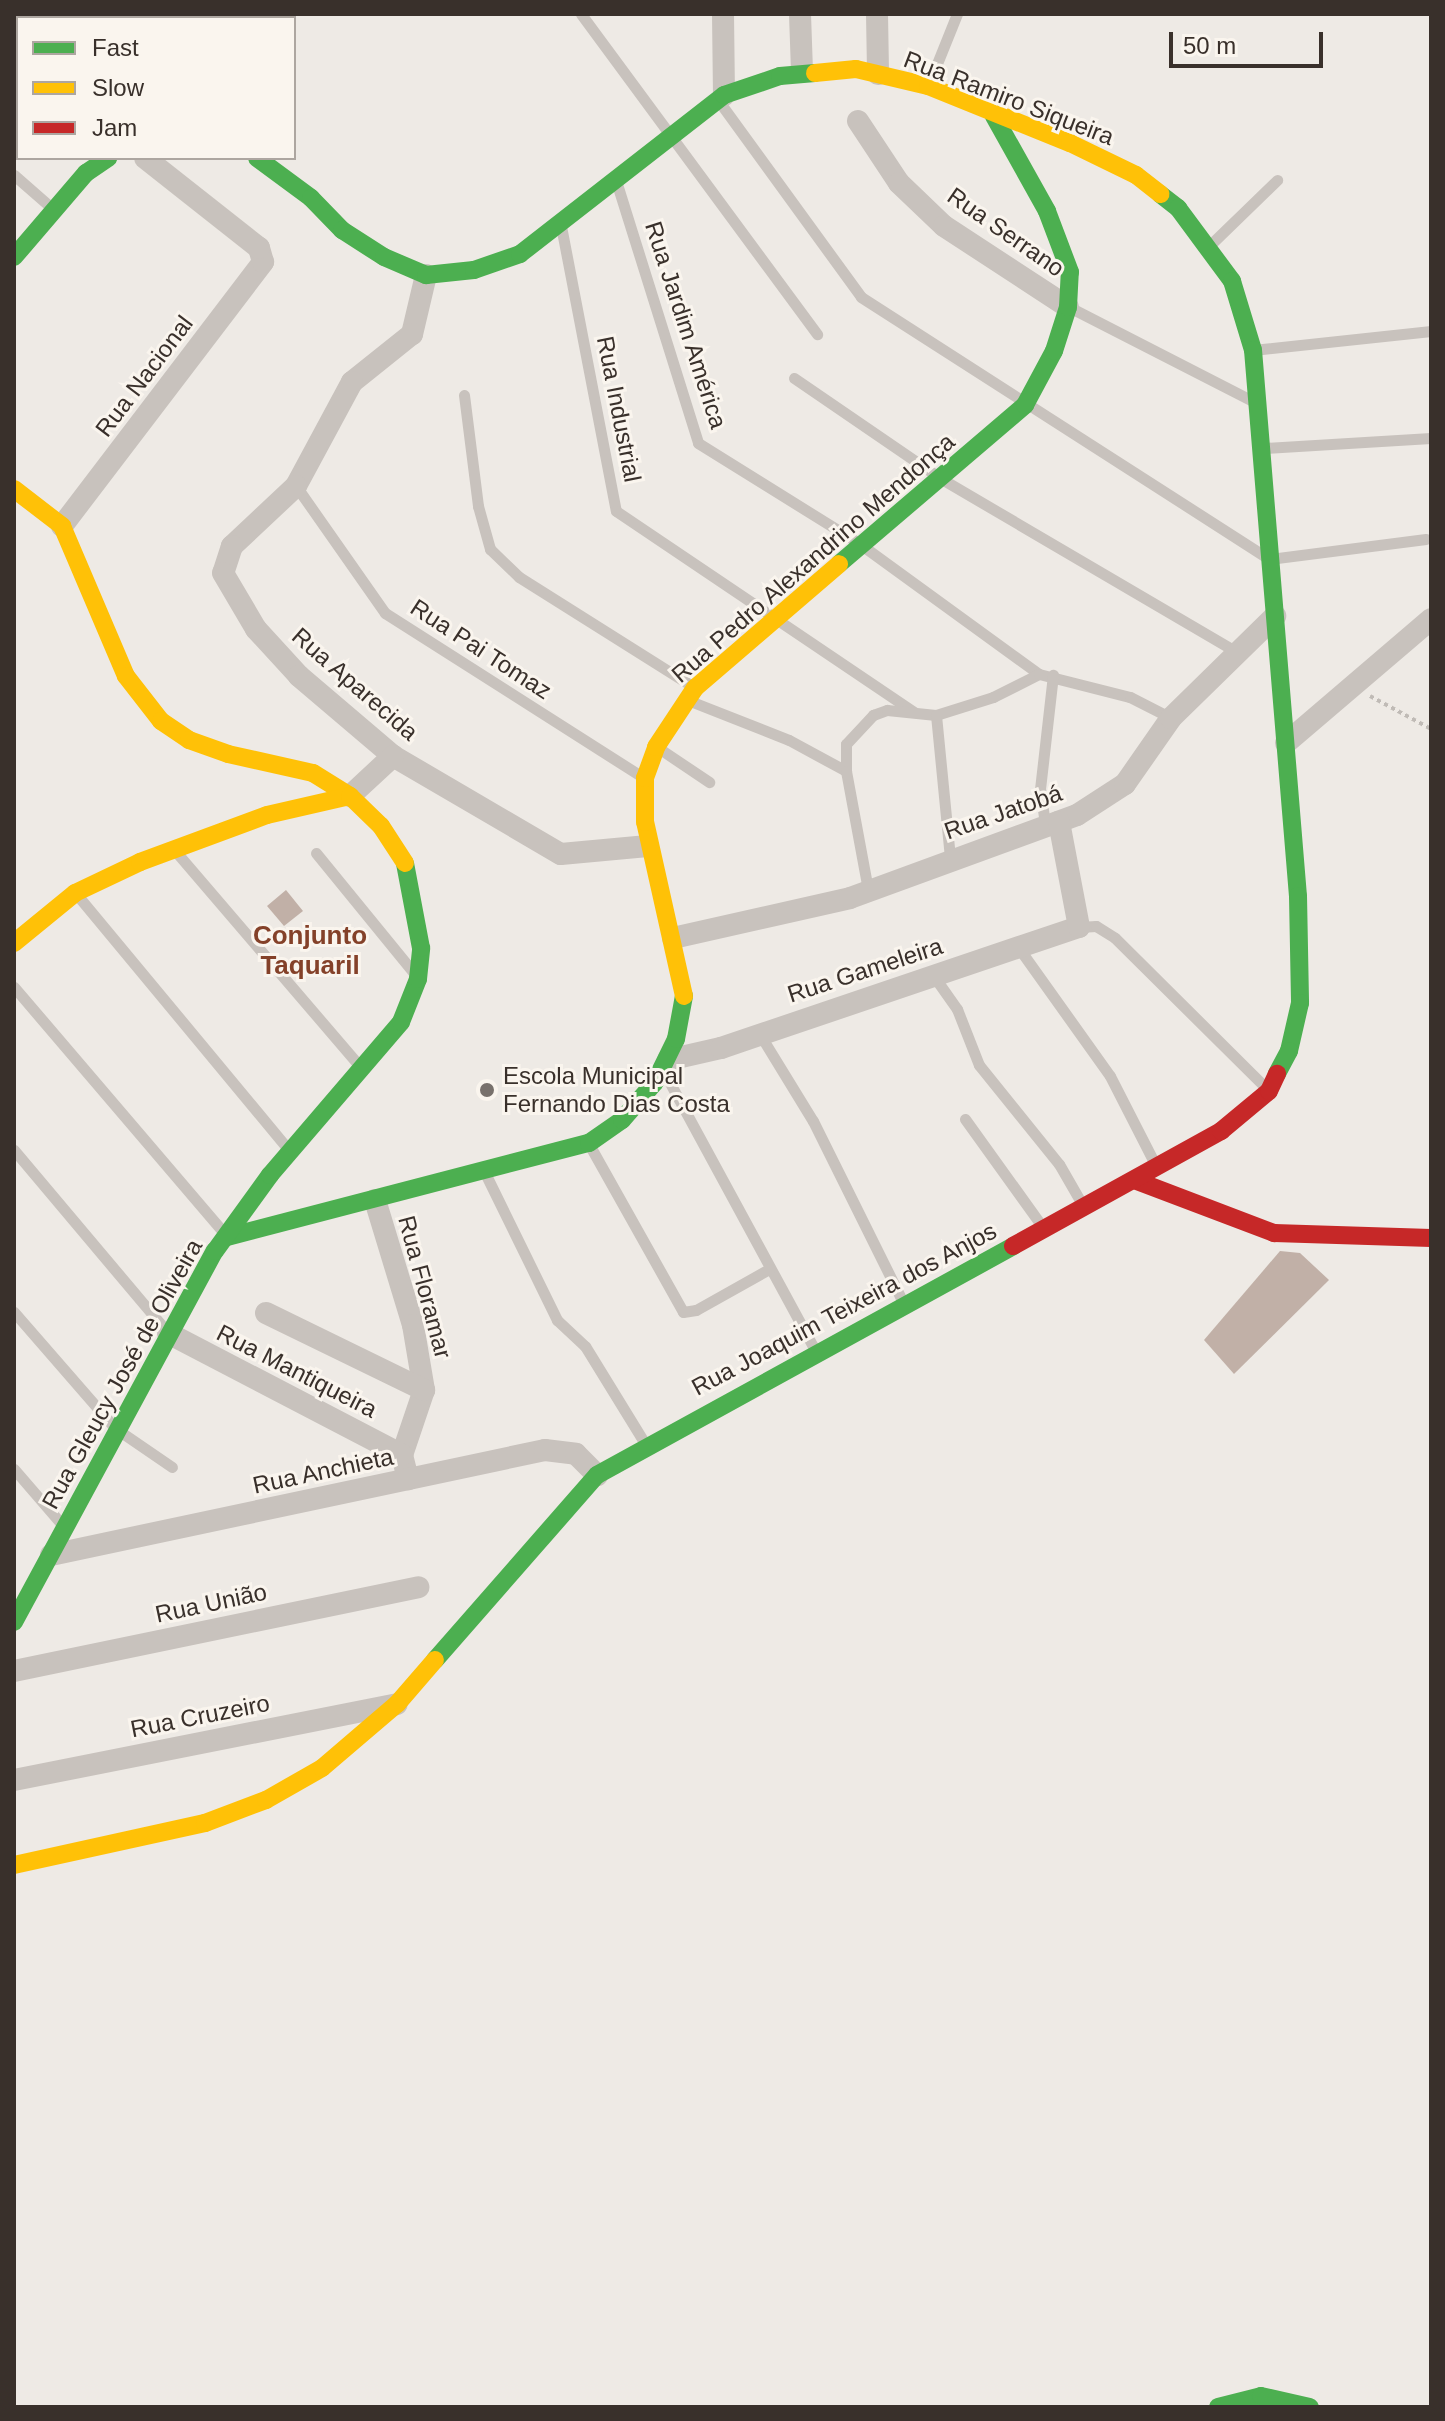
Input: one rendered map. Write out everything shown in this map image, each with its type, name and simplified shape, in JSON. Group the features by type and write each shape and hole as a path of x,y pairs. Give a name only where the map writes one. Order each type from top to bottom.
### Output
{"street":[{"path":"721,97 723,14"},
{"path":"800,14 802,72"},
{"path":"877,14 878,74"},
{"name":"Rua Ramiro Siqueira","path":"426,275 499,263 520,254 721,97 802,72 878,74 928,86 1136,175 1178,208 1209,246 1236,292 1253,350 1286,743"},
{"name":"Rua Pedro Alexandrino Mendonça","path":"227,1237 485,1173 589,1143 622,1120 665,1065 685,998 673,938 648,846 645,778 656,747 690,694 773,618 1025,405 1054,351 1068,307 1070,272 1062,245 994,116"},
{"name":"Rua Serrano","path":"858,121 899,183 944,226 1068,307"},
{"path":"14,257 86,173 105,160"},
{"name":"Rua Nacional","path":"62,526 258,269 262,255 147,160"},
{"path":"260,160 311,198 352,238 426,275"},
{"name":"Rua Aparecida","path":"426,275 412,334 352,382 296,486 232,546 223,573 256,629 288,664 393,756 561,854 648,846"},
{"name":"Rua Gleucy José de Oliveira","path":"14,489 62,526 126,676 161,721 189,740 228,754 313,773 350,796 381,826 410,871 421,927 418,979 401,1022 364,1071 290,1151 227,1237 115,1428 14,1622"},
{"name":"Rua Jatobá","path":"673,938 868,890 950,857 1052,823 1110,797 1125,784 1171,718 1275,616"},
{"path":"1286,743 1431,619"},
{"name":"Rua Joaquim Teixeira dos Anjos","path":"14,1865 205,1823 266,1800 322,1768 397,1704 597,1475 646,1445 1158,1170 1221,1131 1269,1091 1289,1051 1302,975 1286,743"},
{"path":"14,943 75,893 174,849 279,812 350,796 393,756"},
{"path":"1052,823 1079,927"},
{"name":"Rua Gameleira","path":"665,1065 1079,927"},
{"path":"1137,1181 1274,1233 1371,1240 1431,1238"},
{"name":"Rua Floramar","path":"375,1200 413,1325 424,1390 402,1455"},
{"path":"266,1313 424,1390"},
{"name":"Rua Mantiqueira","path":"168,1333 402,1455"},
{"name":"Rua Anchieta","path":"51,1555 408,1479 561,1450 584,1458 597,1475"},
{"path":"402,1455 408,1479"},
{"name":"Rua União","path":"14,1671 418,1587"},
{"name":"Rua Cruzeiro","path":"14,1780 397,1704"},
{"path":"1218,2407 1261,2396 1310,2407"}],"lane":[{"path":"581,14 817,334"},
{"path":"928,86 957,14"},
{"path":"721,97 861,297 1269,559 1426,539"},
{"path":"14,175 55,210"},
{"name":"Rua Jardim América","path":"615,179 698,443 860,544 1039,674"},
{"path":"1209,246 1277,180"},
{"name":"Rua Industrial","path":"561,222 616,511 914,712"},
{"path":"1068,307 1259,405"},
{"path":"1253,350 1431,331"},
{"path":"794,378 940,478 1236,652"},
{"path":"464,395 478,506 490,549 519,577 690,694 789,740 846,771"},
{"path":"1261,448 1431,438"},
{"name":"Rua Pai Tomaz","path":"296,486 385,613 645,778"},
{"path":"868,890 846,771 846,744 854,730 887,710 936,715 993,697 1039,674 1053,675 1130,697 1171,718"},
{"path":"1052,823 1040,789 1053,675"},
{"path":"936,715 950,857"},
{"path":"656,747 709,782"},
{"path":"174,849 364,1071"},
{"path":"316,853 418,979"},
{"path":"75,893 290,1151"},
{"path":"1079,927 1096,926 1115,938 1269,1091"},
{"path":"1017,947 1110,1076 1158,1170"},
{"path":"933,975 957,1009 979,1065 1059,1164 1084,1208"},
{"path":"14,987 227,1237"},
{"path":"759,1033 813,1121 906,1308"},
{"path":"665,1065 769,1269 816,1353"},
{"path":"965,1119 1046,1230"},
{"path":"589,1143 683,1312 696,1310 769,1269"},
{"path":"14,1150 168,1333"},
{"path":"485,1173 557,1320 585,1346 646,1445"},
{"path":"14,1312 115,1428 172,1467"},
{"path":"14,1469 65,1527"}],"path":[{"path":"1354,688 1431,729"}],"building":[{"path":"286,890 303,911 284,926 267,906"},
{"path":"1280,1251 1300,1253 1329,1280 1234,1374 1204,1340"}],"traffic: fast":[{"path":"260,160 311,198 342,230 384,257 426,275 474,270 520,254 724,95 780,76 815,73"},
{"path":"839,564 1025,405 1054,351 1068,307 1070,272 1047,211 994,116"},
{"path":"14,257 86,173 105,160"},
{"path":"1160,194 1178,208 1232,281 1253,350 1298,896 1300,1003 1289,1051 1277,1074"},
{"path":"14,1622 215,1251 270,1175 401,1022 418,979 421,948 405,863"},
{"path":"227,1237 589,1143 622,1120 655,1082 676,1039 684,996"},
{"path":"435,1660 597,1475 1013,1246"},
{"path":"1218,2407 1261,2396 1310,2407"}],"traffic: slow":[{"path":"815,73 856,69 928,86 1070,143 1136,175 1160,194"},
{"path":"14,489 62,526 126,676 161,721 189,740 228,754 313,773 350,796"},
{"path":"684,996 645,822 645,778 656,747 695,688 839,564"},
{"path":"14,943 75,893 140,862 267,815 350,796 381,826 405,863"},
{"path":"14,1865 205,1823 266,1800 322,1768 397,1704 435,1660"}],"traffic: jam":[{"path":"1013,1246 1221,1131 1269,1091 1277,1074"},
{"path":"1137,1181 1274,1233 1431,1238"}],"place":[{"name":"Escola Municipal Fernando Dias Costa","path":"487,1090"}],"district":[{"name":"Conjunto Taquaril","path":"310,951"}]}
